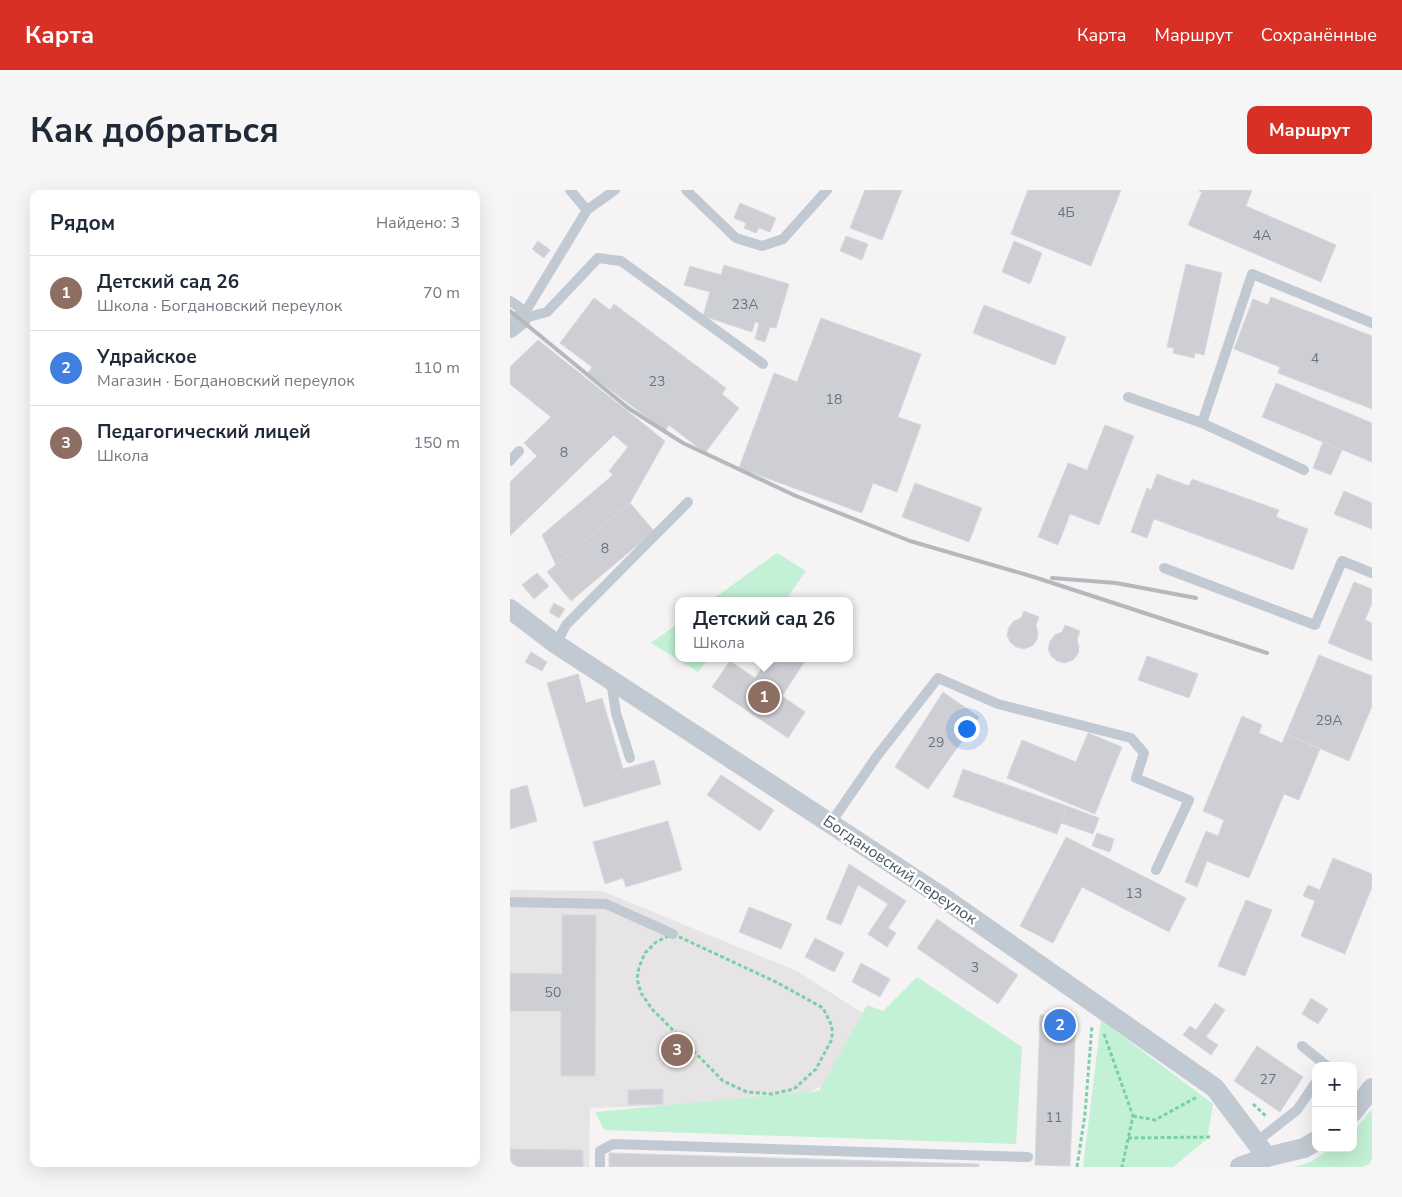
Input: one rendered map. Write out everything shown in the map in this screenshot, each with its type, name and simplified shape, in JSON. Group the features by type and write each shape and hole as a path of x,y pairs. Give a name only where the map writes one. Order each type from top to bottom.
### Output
{"street":[{"name":"Богдановский переулок","path":"510,609 556,644 938,894 1215,1088 1262,1149"},
{"path":"1357,1107 1372,1088"},
{"path":"1240,1167 1262,1149 1304,1148 1312,1143"}],"lane":[{"path":"570,190 587,210"},
{"path":"519,319 587,210 615,190"},
{"path":"686,190 736,238 762,246 782,239 827,190"},
{"path":"519,319 547,312 598,258 621,261 763,364"},
{"path":"1202,423 1252,274 1372,323"},
{"path":"510,301 519,319"},
{"path":"1128,397 1202,423 1304,470"},
{"path":"510,461 520,451"},
{"path":"556,644 566,625 688,502"},
{"path":"1164,568 1315,626 1342,561 1372,573"},
{"path":"830,824 877,756 938,678 998,704 1131,738 1144,753 1136,778 1188,800 1156,870"},
{"path":"611,680 616,713 630,758"},
{"path":"510,902 606,904 673,934"},
{"path":"1302,1046 1322,1062"},
{"path":"1262,1149 1297,1110 1312,1088"},
{"path":"600,1167 600,1151 613,1144 1028,1157"}],"path":[{"path":"673,934 778,983 823,1008 832,1026 832,1039 816,1069 794,1088 772,1094 747,1092 723,1081 652,1009 641,994 637,979 639,967 645,953 656,942 673,934"},
{"path":"1077,1167 1085,1114 1094,1004"},
{"path":"1104,1032 1133,1116 1122,1167"},
{"path":"1133,1116 1154,1120 1215,1088"},
{"path":"1128,1138 1210,1137"}],"shaded area":[{"path":"510,890 602,891 797,971 864,1014 824,1085 788,1102 590,1108 589,1167 510,1167"}],"green space":[{"path":"777,553 806,571 788,597 716,597"},
{"path":"675,626 675,658 651,643"},
{"path":"682,662 706,662 698,672"},
{"path":"917,977 1022,1047 1016,1144 604,1130 595,1112 819,1091 867,1005 883,1011"},
{"path":"1101,1020 1213,1104 1207,1139 1173,1167 1083,1167"},
{"path":"1372,1109 1372,1167 1295,1167 1311,1162 1325,1152 1357,1152 1357,1127"}],"building":[{"path":"865,190 902,190 882,240 850,228"},
{"path":"1028,190 1121,190 1091,266 1011,234"},
{"path":"1198,190 1252,190 1246,206 1336,245 1321,282 1188,225 1202,192"},
{"path":"740,203 776,218 770,232 759,228 756,233 744,228 746,223 734,218"},
{"path":"846,236 868,244 862,260 840,251"},
{"path":"538,241 550,250 544,258 532,249"},
{"path":"1014,241 1042,253 1030,284 1002,272"},
{"path":"1186,264 1222,273 1204,355 1195,353 1194,358 1173,353 1174,348 1167,347"},
{"path":"724,265 789,284 776,328 770,327 765,342 755,339 759,323 755,322 752,332 703,316 710,292 684,285 690,266 721,275"},
{"path":"1271,297 1372,336 1372,409 1278,373 1280,367 1234,349 1253,299 1268,305"},
{"path":"594,298 610,310 614,304 726,388 722,394 739,408 705,453 669,425 665,431 588,373 592,367 560,343"},
{"path":"984,305 1066,337 1055,365 973,333"},
{"path":"821,318 921,354 898,417 921,425 897,492 873,483 862,513 739,468 774,373 797,382"},
{"path":"538,340 665,441 630,503 556,565 542,535 613,475 609,471 628,447 614,435 510,536 510,482 537,456 524,443 551,417 510,384 510,367"},
{"path":"1276,383 1372,423 1372,462 1262,417"},
{"path":"1105,425 1134,436 1099,525 1070,514 1058,545 1038,537 1068,463 1087,470"},
{"path":"1323,442 1342,450 1331,475 1313,468"},
{"path":"1157,474 1189,486 1192,479 1279,510 1276,517 1308,529 1293,570 1154,519 1147,538 1131,532 1147,488 1151,490"},
{"path":"915,483 982,508 969,542 902,517"},
{"path":"1344,491 1372,503 1372,529 1334,514"},
{"path":"630,503 654,531 571,601 547,572"},
{"path":"537,573 549,586 534,599 522,585"},
{"path":"1354,582 1372,589 1372,603 1365,620 1372,623 1372,661 1328,643"},
{"path":"554,603 565,609 559,618 549,612"},
{"path":"1024,611 1039,617 1036,626 1038,632 1037,640 1032,646 1024,649 1016,647 1010,642 1007,635 1009,627 1014,621 1021,618"},
{"path":"1065,625 1080,631 1077,640 1079,646 1078,654 1073,660 1065,663 1057,661 1051,656 1048,649 1050,641 1055,635 1062,632"},
{"path":"531,652 547,662 542,671 525,662"},
{"path":"1319,655 1372,676 1372,706 1349,761 1286,734"},
{"path":"1147,656 1198,674 1189,698 1138,680"},
{"path":"729,662 755,678 765,662 804,662 782,696 805,712 788,738 712,687"},
{"path":"578,674 586,703 602,698 623,769 654,760 661,784 584,807 547,683"},
{"path":"943,692 979,717 928,789 895,767"},
{"path":"1242,716 1262,725 1259,733 1282,743 1286,734 1320,749 1299,800 1284,794 1249,878 1207,861 1197,887 1185,882 1206,831 1218,836 1224,820 1203,811"},
{"path":"1088,733 1122,747 1095,814 1007,778 1022,740 1076,762"},
{"path":"963,769 1067,806 1057,834 953,797"},
{"path":"721,775 774,810 760,831 707,795"},
{"path":"527,785 537,821 510,829 510,790"},
{"path":"1067,806 1099,818 1093,834 1061,823"},
{"path":"668,821 682,870 626,887 623,878 605,884 593,842"},
{"path":"1097,833 1114,839 1110,852 1092,846"},
{"path":"1066,837 1186,898 1169,932 1082,887 1053,943 1020,926"},
{"path":"1333,858 1372,874 1372,887 1345,954 1301,936 1315,901 1303,896 1308,885 1320,890"},
{"path":"849,864 906,901 888,928 896,933 887,947 868,934 888,904 858,885 841,925 826,919"},
{"path":"1246,900 1272,910 1245,976 1218,966"},
{"path":"749,907 792,924 781,949 739,932"},
{"path":"562,915 596,915 595,1076 561,1076 561,1011 510,1011 510,973 562,974"},
{"path":"937,919 1018,975 998,1004 917,948"},
{"path":"815,938 844,953 834,972 805,957"},
{"path":"861,963 890,979 880,997 852,982"},
{"path":"1311,998 1328,1009 1318,1024 1302,1014"},
{"path":"1215,1003 1225,1010 1206,1037 1218,1045 1211,1055 1183,1035 1190,1026 1196,1030"},
{"path":"1040,1015 1076,1016 1070,1166 1035,1165"},
{"path":"1257,1046 1303,1077 1280,1112 1234,1081"},
{"path":"663,1089 663,1104 628,1105 628,1090"},
{"path":"510,1149 583,1150 583,1167 510,1167"},
{"path":"609,1153 979,1164 979,1167 609,1167"}],"railway":[{"path":"510,311 628,408 683,443 796,496 910,541 1034,577 1267,653"},
{"path":"1052,578 1116,583 1196,598"}],"place":[{"name":"Детский сад 26","path":"764,697"},
{"name":"Удрайское","path":"1060,1025"},
{"name":"Педагогический лицей","path":"677,1050"}]}
